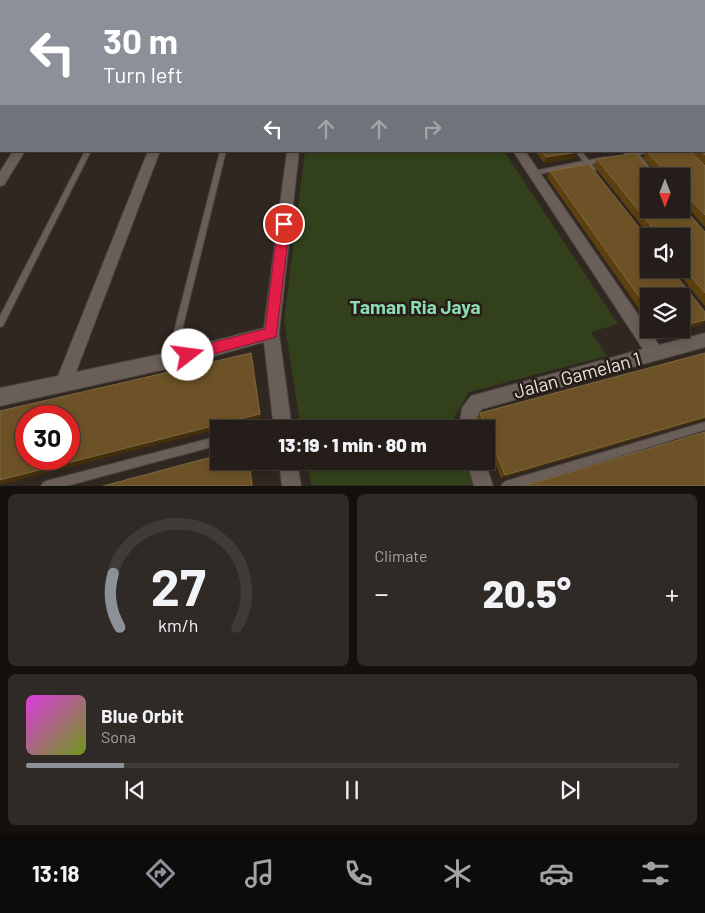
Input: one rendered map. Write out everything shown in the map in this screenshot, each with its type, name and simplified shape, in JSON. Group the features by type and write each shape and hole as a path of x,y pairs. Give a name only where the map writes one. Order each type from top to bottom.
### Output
{"street":[{"path":"0,182 18,152"},
{"path":"64,383 154,152"},
{"path":"282,420 271,333 293,152"},
{"path":"520,152 656,354"},
{"path":"628,154 643,168"},
{"path":"0,397 171,360 271,333"},
{"name":"Jalan Gamelan 1","path":"469,420 471,408 477,402 705,340"},
{"path":"289,470 292,486"},
{"path":"479,470 484,486"}],"lane":[{"path":"0,324 87,152"},
{"path":"171,360 223,152"},
{"path":"579,152 598,177"},
{"path":"628,154 641,152"},
{"path":"534,173 614,158"},
{"path":"506,486 705,426"},
{"path":"46,486 210,442"}],"green space":[{"path":"305,152 505,152 618,324 591,332 607,356 469,392 453,420 300,420 284,321"},
{"path":"308,470 470,470 475,485 311,485"}],"building":[{"path":"543,152 578,152 546,157"},
{"path":"647,152 691,152 705,166 705,215 690,199 690,168 662,168"},
{"path":"635,153 649,168 640,168 640,212 597,159"},
{"path":"589,164 640,229 640,278 678,278 686,288 640,288 640,298 550,171"},
{"path":"690,215 705,232 705,293 690,275 690,228 653,228 645,218 690,218"},
{"path":"690,293 705,312 705,320 690,324"},
{"path":"251,353 260,414 236,420 210,420 210,427 80,460 80,405 26,405"},
{"path":"705,353 705,417 505,475 495,450 495,420 483,420 480,413"},
{"path":"15,408 15,470 39,470 0,480 0,411"},
{"path":"705,432 705,486 524,486"},
{"path":"210,457 210,470 250,470 252,486 103,486"}],"district":[{"name":"Taman Ria Jaya","path":"415,307"}],"route":[{"path":"188,355 271,333 284,224"}]}
